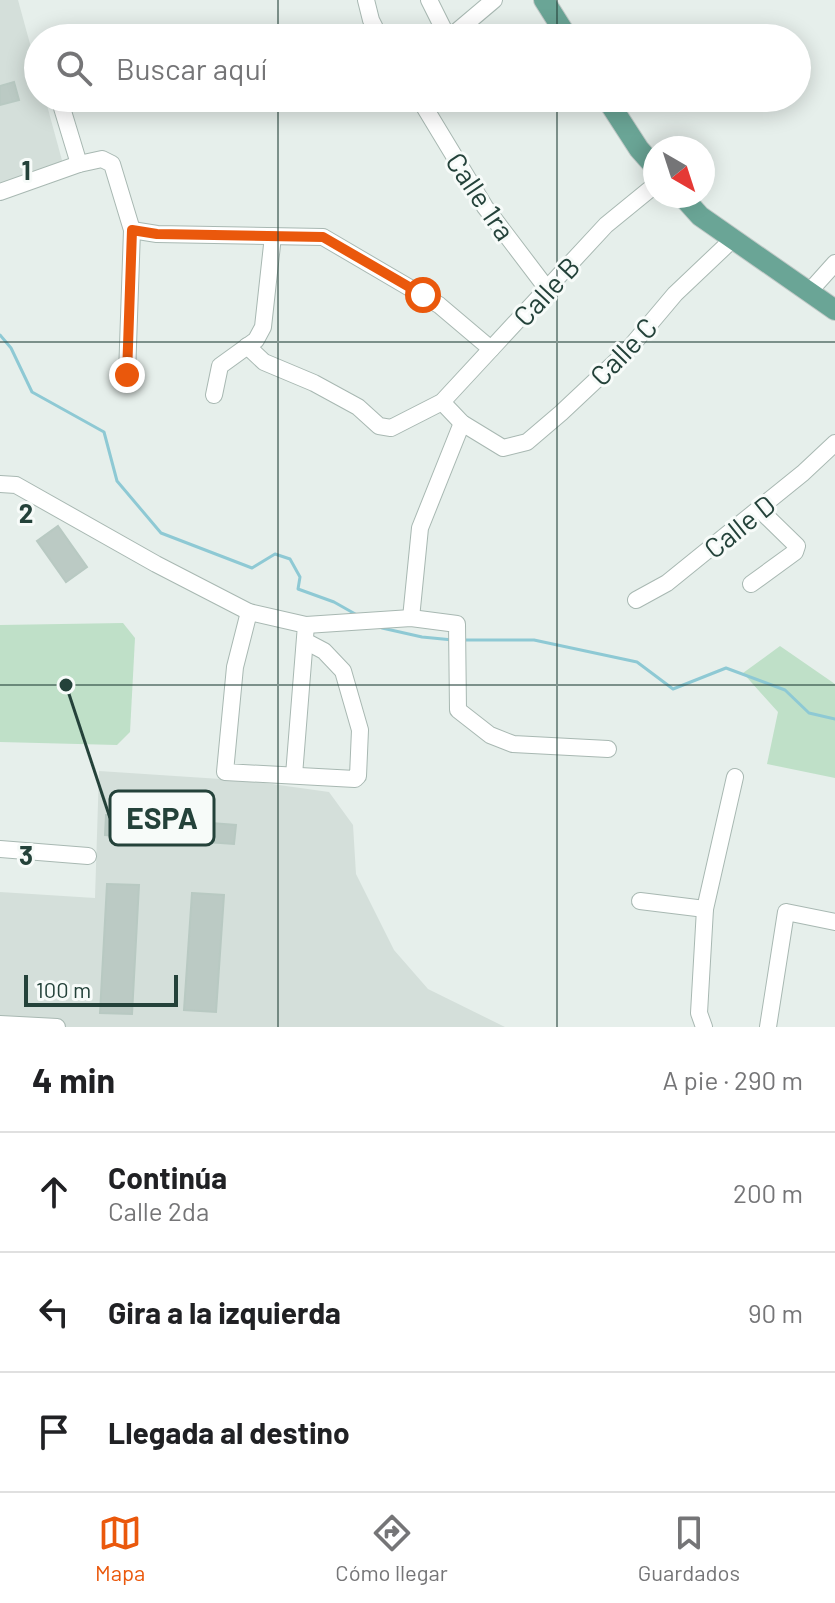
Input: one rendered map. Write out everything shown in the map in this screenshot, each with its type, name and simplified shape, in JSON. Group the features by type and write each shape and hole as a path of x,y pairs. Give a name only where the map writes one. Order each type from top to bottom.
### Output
{"main road":[{"path":"544,0 559,24"},
{"path":"615,112 643,154"},
{"path":"693,208 835,310"}],"street":[{"path":"366,0 373,24"},
{"path":"429,0 441,24"},
{"path":"465,24 494,0"},
{"path":"63,112 79,164"},
{"name":"Calle 1ra","path":"427,112 485,207 548,290"},
{"path":"0,192 79,164 102,159 112,164 132,230 127,375"},
{"name":"Calle B","path":"442,402 606,225 643,195"},
{"path":"132,230 157,234 323,237 439,305 491,349"},
{"path":"214,395 220,366 256,340 263,327 273,236"},
{"name":"Calle C","path":"462,423 503,448 527,442 627,351 675,294 733,239"},
{"path":"809,292 835,263"},
{"path":"247,346 264,362 314,383 358,407 379,426 391,428 442,402 462,423 420,528 411,618"},
{"name":"Calle D","path":"636,600 667,583 833,449"},
{"path":"0,484 16,485 249,612 306,633 343,671 360,730 358,776 355,779 225,772 235,667 249,612"},
{"path":"751,584 795,552 797,546 759,509"},
{"path":"306,633 379,620 411,618 457,624 458,710 490,735 513,744 608,749"},
{"path":"294,775 306,633"},
{"path":"704,1027 699,1013 705,909 735,777"},
{"path":"0,849 88,856"},
{"path":"640,901 705,909"},
{"path":"768,1027 786,912 835,922"},
{"path":"0,1024 57,1027"}],"shaded area":[{"path":"0,0 18,0 25,24 24,112 49,112 63,164 0,185"},
{"path":"99,771 251,781 329,792 353,825 356,874 394,950 428,989 505,1027 0,1027 0,892 95,898"}],"green space":[{"path":"123,623 135,638 130,732 117,745 0,742 0,625"},
{"path":"780,646 835,684 835,778 767,764 778,712 743,673"}],"building":[{"path":"14,82 19,100 0,105 0,86"},
{"path":"58,526 87,567 66,582 37,541"},
{"path":"106,815 236,825 234,844 105,835"},
{"path":"107,884 139,885 132,1014 100,1013"},
{"path":"192,893 224,895 216,1012 184,1010"}],"waterway":[{"path":"0,335 11,348 32,392 104,432 117,481 161,533 252,568 275,554 290,559 300,577 298,589 334,602 357,615"},
{"path":"382,628 453,640"},
{"path":"464,640 534,640 637,662 673,689 726,668 785,690 809,713 835,719"}],"place":[{"name":"ESPA","path":"66,685"}],"route":[{"path":"127,375 132,230 157,234 323,237 423,295"}]}
